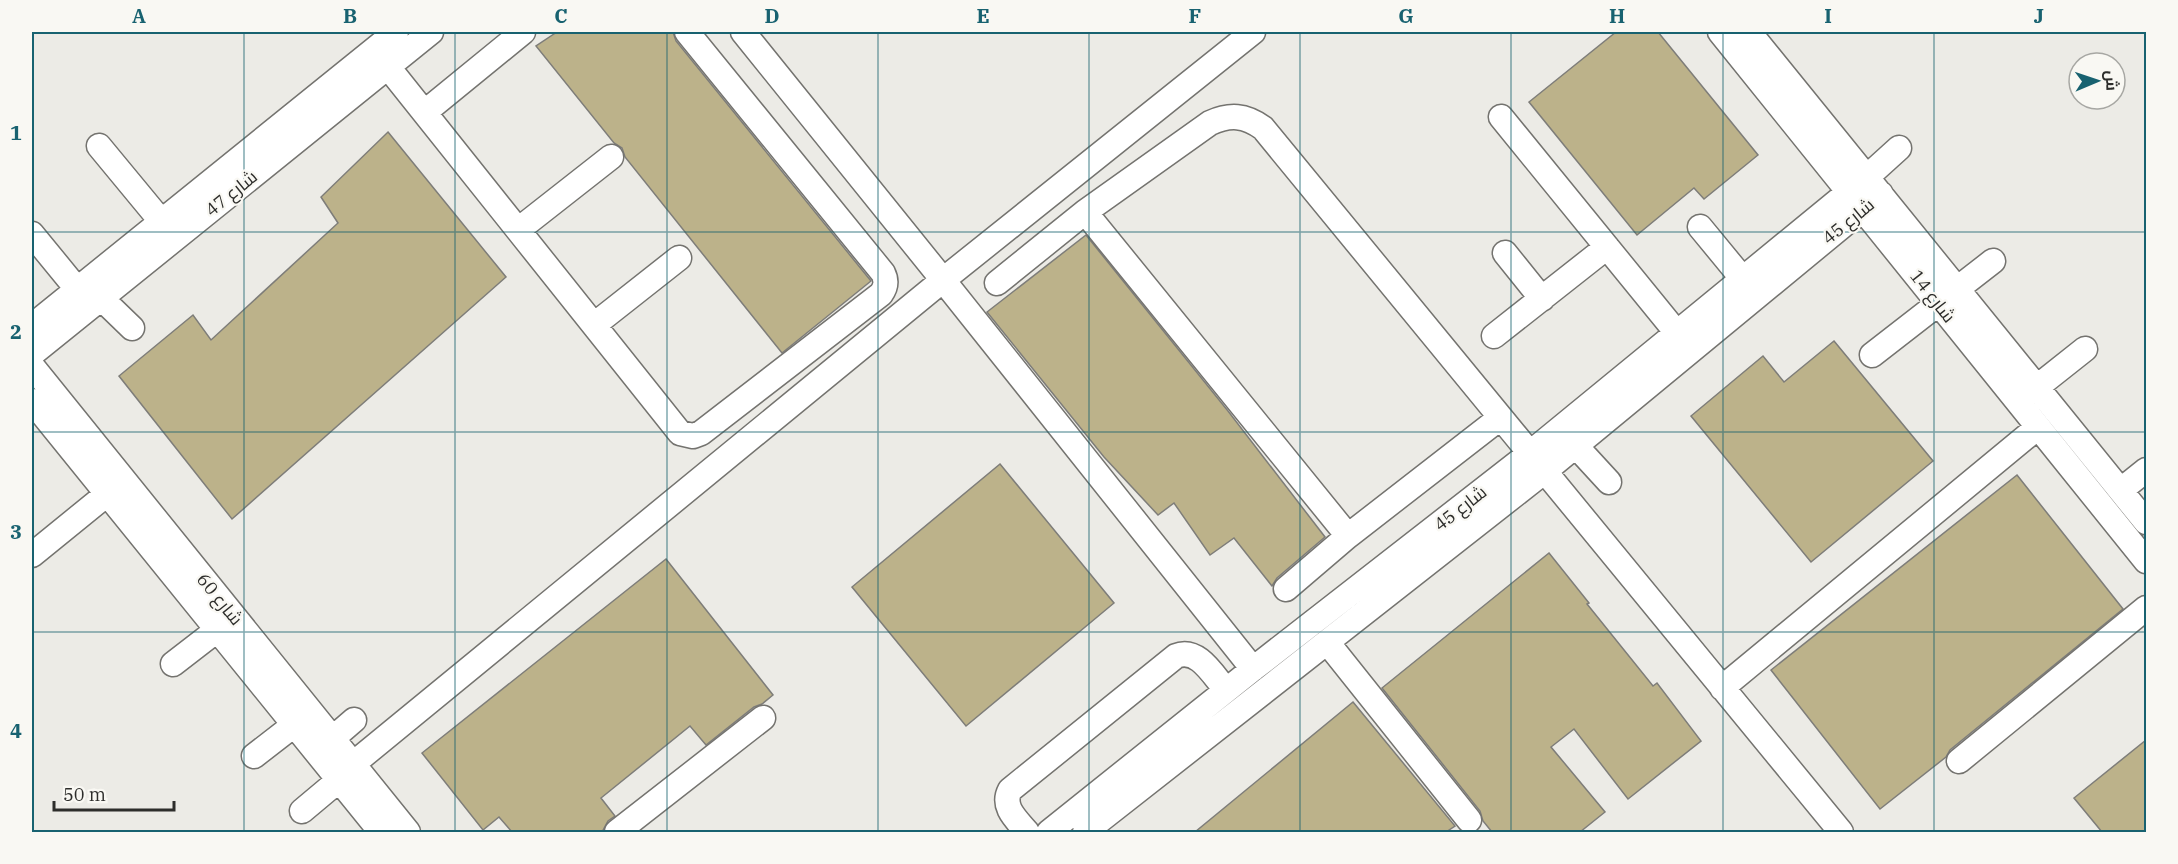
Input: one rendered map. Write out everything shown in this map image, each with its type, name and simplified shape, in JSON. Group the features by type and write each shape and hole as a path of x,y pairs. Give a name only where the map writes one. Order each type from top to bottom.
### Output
{"street":[{"name":"شارع 47","path":"32,326 396,32"},
{"path":"425,112 524,32"},
{"path":"388,66 680,433 693,436 701,433 881,294 886,280 883,273 687,32"},
{"path":"743,32 944,279 1253,669"},
{"path":"302,811 346,772 944,279 1253,32"},
{"name":"شارع 14","path":"1720,32 1865,193 1958,289 2146,522"},
{"name":"شارع 14","path":"1749,32 1865,193 1938,304 2146,561"},
{"name":"شارع 47","path":"32,354 388,66 421,35"},
{"path":"997,284 1085,212 1210,123 1223,117 1237,116 1251,120 1263,128 1841,832"},
{"path":"1501,117 1677,333"},
{"path":"99,146 161,221"},
{"path":"1865,193 1899,148"},
{"path":"519,230 611,157"},
{"name":"شارع 45","path":"1044,832 1082,828 1327,642 1537,462 1677,333 1742,278 1865,193"},
{"name":"شارع 45","path":"1082,828 1226,690 1537,462 1575,445 1865,193"},
{"path":"1085,212 1348,536"},
{"path":"1700,227 1742,278"},
{"path":"32,234 77,289"},
{"path":"1494,336 1607,247"},
{"path":"1505,252 1542,299"},
{"path":"594,326 679,258"},
{"path":"1872,355 1993,261"},
{"path":"101,298 132,328"},
{"path":"2037,387 2085,349"},
{"name":"شارع 60","path":"32,366 105,480 212,624 346,772 408,832"},
{"name":"شارع 60","path":"32,401 105,480 293,713 332,739 346,772 381,832"},
{"path":"1286,589 1348,536 1500,418"},
{"path":"1722,688 2038,427"},
{"path":"1575,445 1609,482"},
{"path":"2121,490 2146,470"},
{"path":"32,555 105,480"},
{"path":"1959,761 2146,608"},
{"path":"170,657 212,624"},
{"path":"1327,642 1469,820"},
{"path":"1044,832 1007,807 1007,795 1010,790 1176,656 1187,653 1198,658 1226,690"},
{"path":"254,756 293,713"},
{"path":"617,832 763,718"},
{"path":"332,739 354,720"}],"building":[{"path":"557,32 673,32 676,41 871,281 782,353 625,157 622,148 614,143 536,46"},
{"path":"1616,32 1658,32 1758,155 1704,199 1694,188 1637,235 1529,102"},
{"path":"388,132 506,277 232,519 119,376 193,315 211,340 338,223 321,197"},
{"path":"1086,235 1228,411 1325,537 1277,578 1272,586 1234,538 1210,555 1174,503 1158,515 1104,457 987,312"},
{"path":"1834,341 1933,461 1811,562 1691,416 1763,356 1784,382"},
{"path":"1000,464 1114,603 966,726 852,587"},
{"path":"2017,475 2123,609 1880,809 1771,670"},
{"path":"1549,553 1653,686 1657,683 1701,741 1628,799 1574,729 1551,747 1605,812 1580,832 1492,832 1483,821 1480,811 1382,688"},
{"path":"666,559 773,695 706,745 690,726 601,798 615,816 608,821 602,832 512,832 499,817 483,830 422,753"},
{"path":"1353,702 1455,826 1446,832 1195,832"},
{"path":"2146,740 2146,832 2102,832 2074,798"}]}
